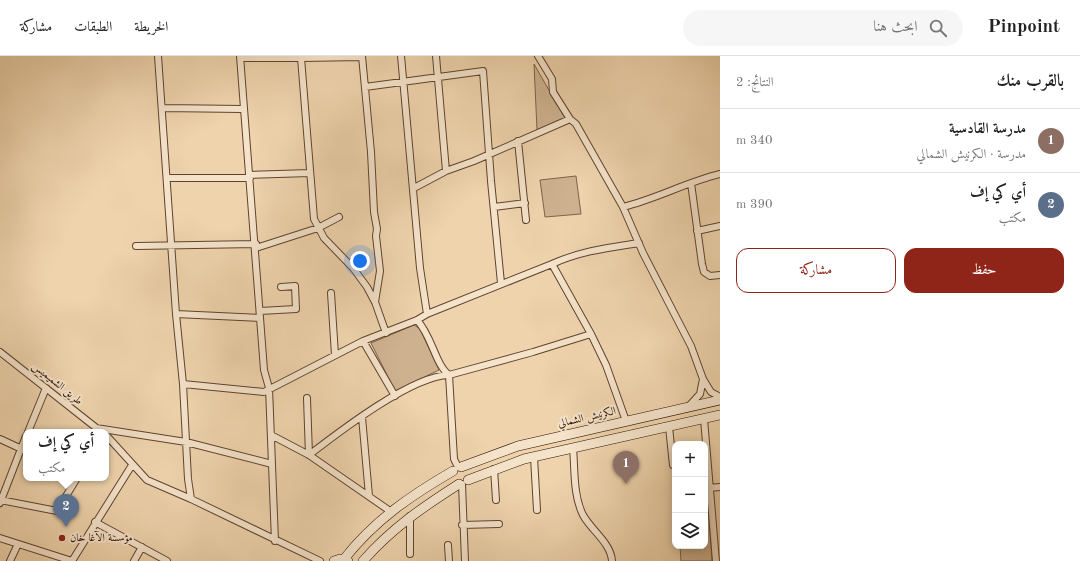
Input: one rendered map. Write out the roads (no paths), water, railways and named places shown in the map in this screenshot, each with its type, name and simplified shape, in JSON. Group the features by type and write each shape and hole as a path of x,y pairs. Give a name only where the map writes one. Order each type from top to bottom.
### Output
{"main road":[{"name":"الكرنيش الشمالي","path":"346,560 361,538 390,511 457,468 518,446 720,400"},
{"path":"363,561 377,545 410,516 463,483 494,469 534,456 720,415"},
{"path":"457,468 467,470 469,473 463,483 452,480 457,468"},
{"path":"334,561 346,560"}],"street":[{"path":"158,56 168,178 176,314 184,384 186,442 191,499"},
{"path":"275,541 268,388 264,370 256,246 243,109 240,57 362,56 380,271 375,302"},
{"path":"401,56 420,268 427,314"},
{"path":"436,56 446,171"},
{"path":"538,56 552,79 553,92 570,119 576,124 623,207 639,244 689,341 704,379 711,392 720,397"},
{"path":"298,57 314,219 318,228 339,255 353,268 375,302 386,332"},
{"path":"365,87 404,83 483,70 501,283"},
{"path":"162,108 243,109"},
{"path":"414,188 446,171 570,119"},
{"path":"518,141 526,220"},
{"path":"168,178 249,177 310,173"},
{"path":"623,207 661,196 691,182 720,174"},
{"path":"691,182 704,272 710,276 720,275"},
{"path":"494,207 525,203"},
{"path":"136,246 256,246 318,228 339,218"},
{"path":"697,231 720,226"},
{"path":"184,384 264,392 268,388 363,341 417,320 427,314 501,283 572,255 592,250 639,244"},
{"path":"552,264 591,334 606,365 626,421"},
{"path":"260,311 296,309 295,286 281,287"},
{"path":"331,293 335,355"},
{"path":"176,314 260,318"},
{"path":"417,320 430,338 444,371 449,375 454,459 457,468"},
{"path":"309,456 352,422 395,396 441,375 449,375 591,334"},
{"path":"363,341 395,396"},
{"name":"طريق الشميميس","path":"0,352 98,429"},
{"path":"687,408 700,394 704,379"},
{"path":"29,429 46,388"},
{"path":"307,398 309,456"},
{"path":"362,417 369,496"},
{"path":"704,419 707,477"},
{"path":"669,427 672,456"},
{"path":"109,434 186,442 272,464"},
{"path":"271,435 309,456 390,511"},
{"path":"0,438 23,450 0,501 57,511 75,481"},
{"name":"طريق الشميميس","path":"109,440 147,480 191,499 275,541 320,561"},
{"path":"573,448 577,499 583,515 609,549 612,561"},
{"path":"534,456 537,510"},
{"path":"0,538 72,561 132,465"},
{"path":"494,469 496,500"},
{"path":"463,483 462,525 465,561"},
{"path":"716,561 708,491 720,487"},
{"path":"410,516 410,554"},
{"path":"95,522 167,561"},
{"path":"462,525 499,524"},
{"path":"10,561 18,544"},
{"path":"448,546 449,561"},
{"path":"134,561 142,548"}],"place":[{"name":"مدرسة القادسية","path":"626,484"},
{"name":"أي كي إف","path":"66,527"},
{"name":"مؤسسة الآغا خان","path":"62,538"}]}
